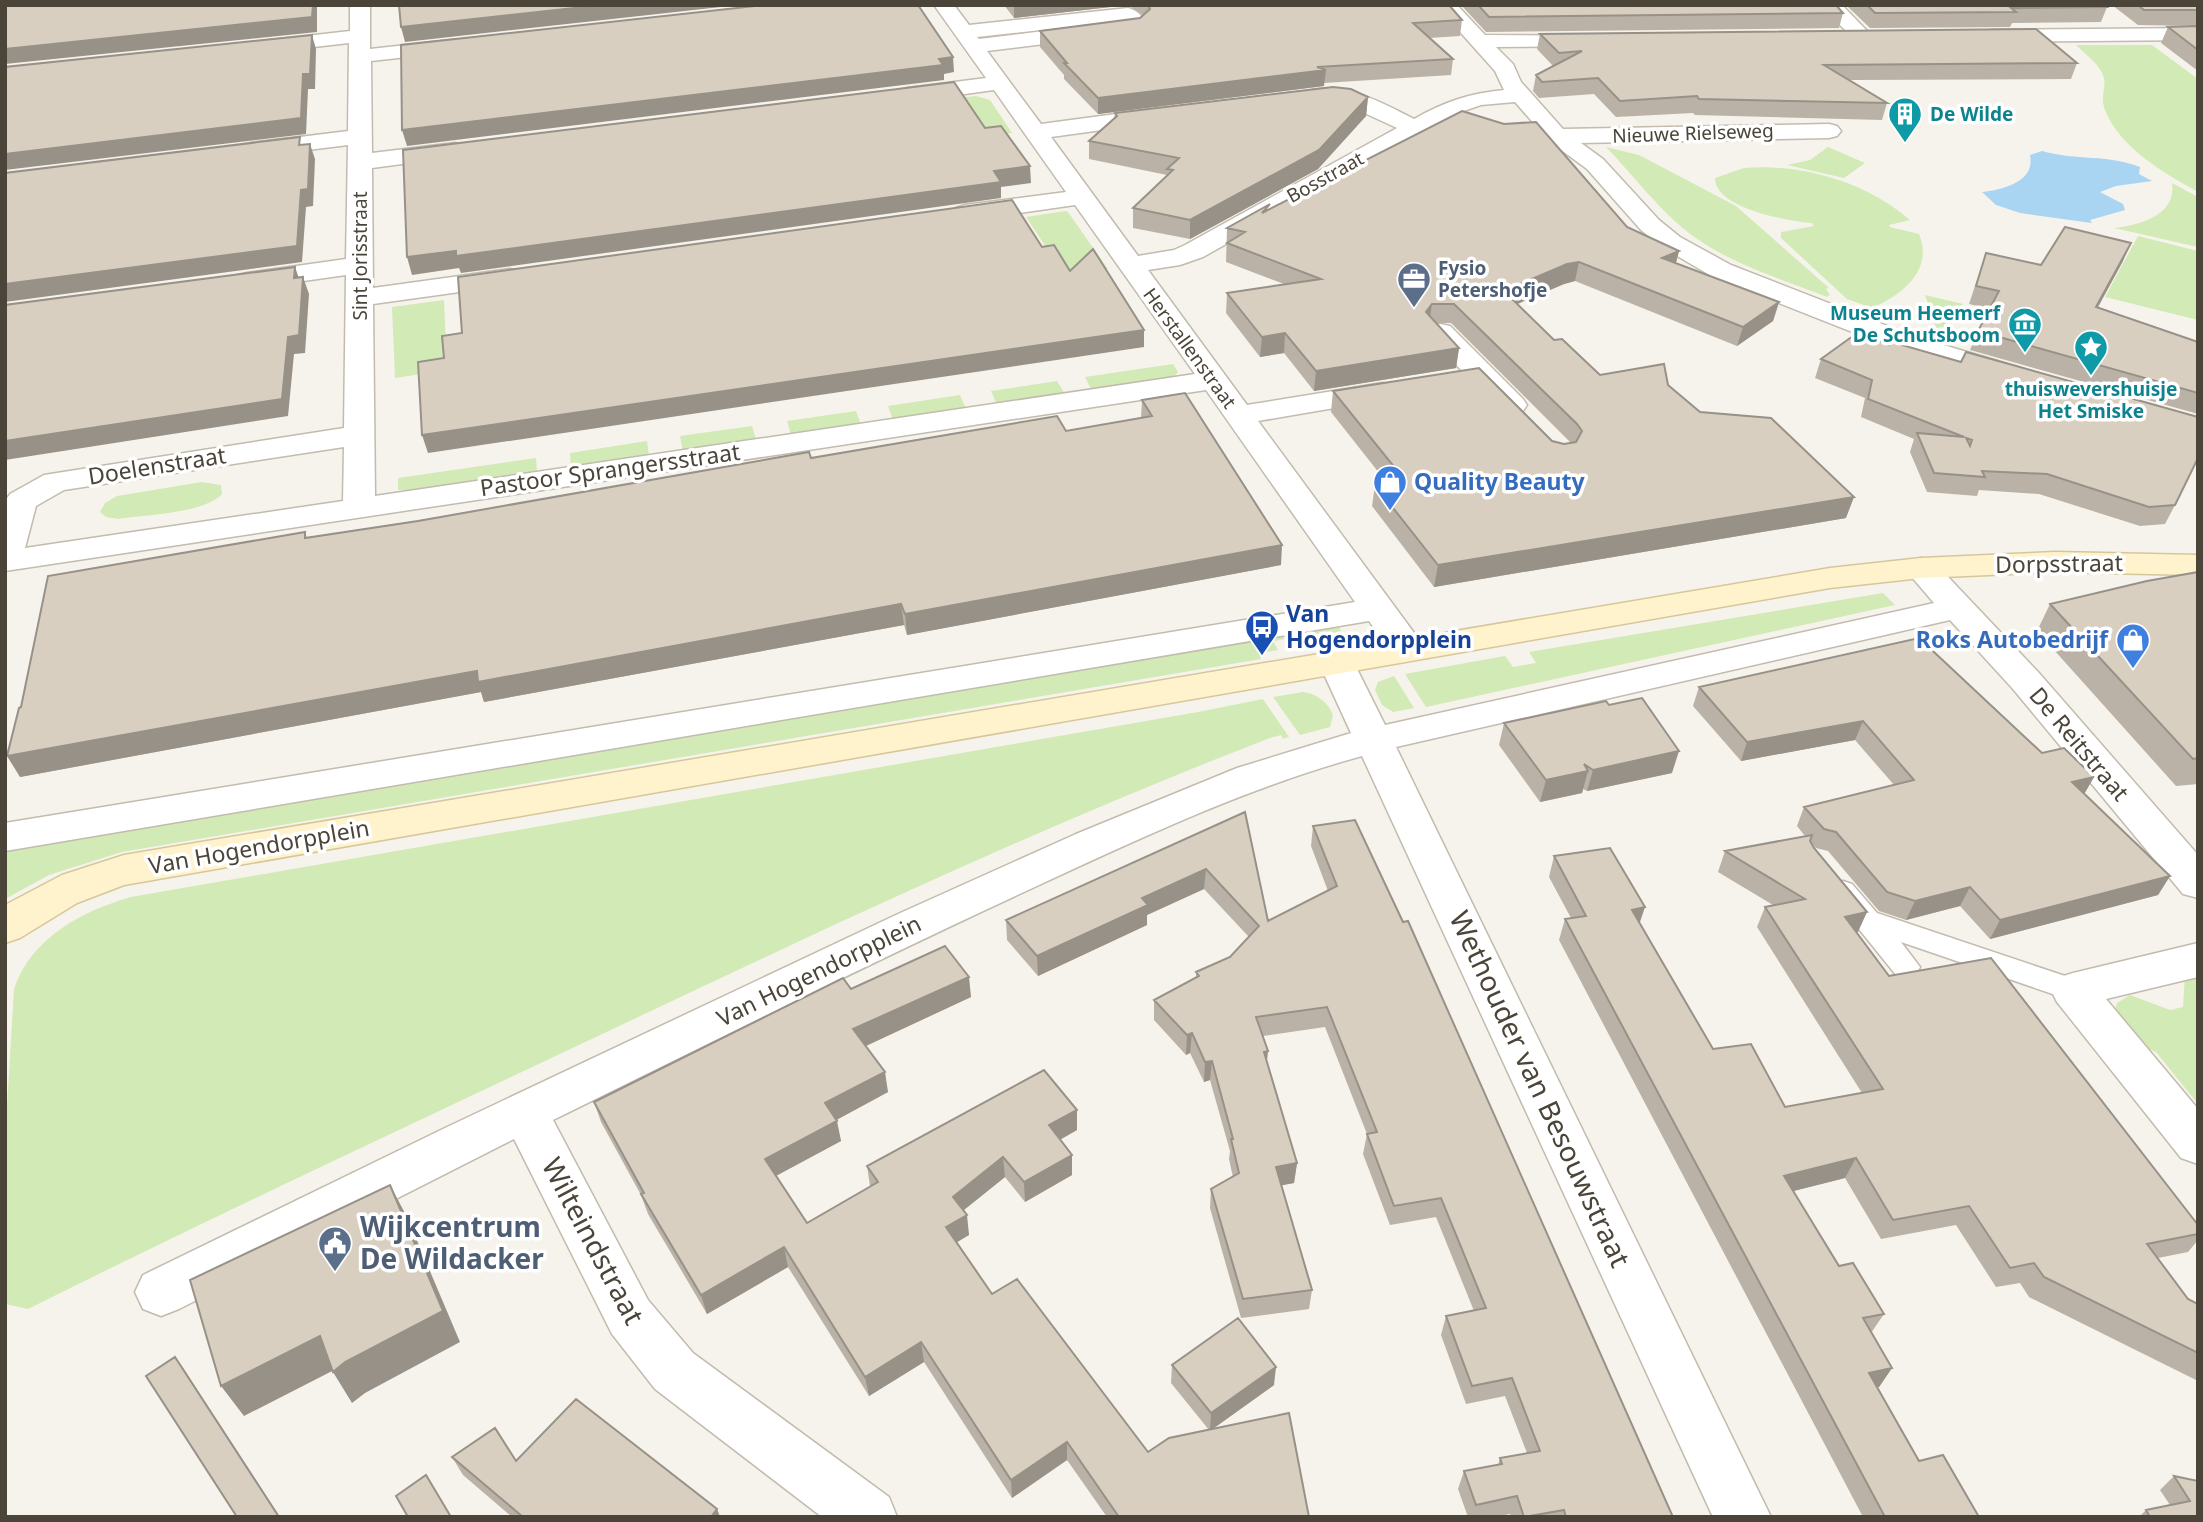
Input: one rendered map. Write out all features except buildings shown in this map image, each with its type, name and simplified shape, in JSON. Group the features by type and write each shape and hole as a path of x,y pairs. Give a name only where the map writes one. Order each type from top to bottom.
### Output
{"street":[{"name":"Sint Jorisstraat","path":"359,507 360,5"},
{"name":"Herstallenstraat","path":"944,5 1407,649"},
{"name":"Nieuwe Rielseweg","path":"1446,5 1505,69 1511,83 1557,136 1595,164 1650,225 1671,242 1704,262 1761,288 1903,342 2030,380"},
{"path":"1830,5 1863,37"},
{"path":"1128,14 1138,24 1132,27 968,39 1128,14"},
{"path":"2110,18 2132,35"},
{"path":"1973,36 2198,34"},
{"path":"1838,37 1884,37"},
{"path":"1479,41 1609,39"},
{"path":"237,49 468,44"},
{"path":"891,97 1000,83"},
{"path":"1293,99 1343,95 1414,128"},
{"name":"Bosstraat","path":"1130,265 1180,257 1194,251 1464,102 1521,95"},
{"path":"1035,132 1181,113"},
{"name":"Nieuwe Rielseweg","path":"1557,136 1829,131"},
{"path":"234,152 475,148"},
{"path":"943,216 1082,197"},
{"path":"221,284 360,265"},
{"path":"360,298 533,274"},
{"path":"1440,332 1532,425"},
{"path":"1446,382 1482,375"},
{"name":"Pastoor Sprangersstraat","path":"5,561 1214,380"},
{"path":"1238,415 1409,388"},
{"name":"Doelenstraat","path":"5,561 21,501 55,482 359,435"},
{"name":"Dorpsstraat","path":"1921,568 2056,562 2198,565"},
{"path":"1921,568 1958,608"},
{"name":"Van Hogendorpplein","path":"5,927 44,900 72,887 124,870 1407,649 1830,578 1921,568"},
{"path":"5,837 1378,608"},
{"name":"Van Hogendorpplein","path":"161,1292 525,1112 913,925 1090,844 1251,778 1303,759 1439,723 1958,608"},
{"name":"De Reitstraat","path":"1958,608 2026,681 2198,883"},
{"name":"Wethouder van Besouwstraat","path":"1336,661 1743,1517"},
{"path":"2198,960 2073,990 2198,1144"},
{"name":"Wilteindstraat","path":"525,1112 630,1317 674,1371 869,1517"}],"lane":[{"path":"1826,870 1906,967"},
{"path":"1867,920 2073,990"}],"green space":[{"path":"2076,45 2152,45 2198,79 2198,192 2144,158 2121,136 2105,110 2102,73"},
{"path":"976,96 990,100 1012,133 984,137 956,98"},
{"path":"1606,147 1639,155 1736,206 1829,288 1826,289 1830,295 1827,297 1753,269 1701,242 1664,211"},
{"path":"1828,147 1865,163 1844,178 1787,165 1810,160"},
{"path":"1766,167 1810,172 1874,195 1910,220 1889,225 1890,227 1919,234 1923,247 1919,270 1904,288 1872,308 1847,299 1781,238 1781,232 1814,226 1812,223 1755,211 1727,198 1718,189 1715,178 1744,168"},
{"path":"2172,183 2198,197 2198,247 2114,228 2145,221 2163,211 2172,194"},
{"path":"1065,211 1108,269 1065,276 1026,217"},
{"path":"2138,236 2198,251 2198,320 2105,297"},
{"path":"1925,295 1963,304 1947,332 1936,328"},
{"path":"444,300 447,370 395,378 392,307"},
{"path":"1173,364 1178,372 1172,379 1092,391 1085,377"},
{"path":"1057,381 1065,394 997,405 991,391"},
{"path":"960,395 966,409 893,420 888,406"},
{"path":"856,411 861,425 791,435 787,421"},
{"path":"752,426 756,440 683,451 680,436"},
{"path":"647,441 649,456 571,467 570,453"},
{"path":"536,458 537,472 398,490 398,478"},
{"path":"202,482 221,485 222,494 203,505 174,512 118,519 106,517 100,512 105,503 117,496"},
{"path":"1883,593 1895,605 1426,707 1405,674 1505,656 1513,667 1536,663 1529,652"},
{"path":"1339,627 1345,639 1322,642 1318,634 1273,641 1278,650 1259,653 1261,659 122,852 49,875 5,899 5,851"},
{"path":"1394,676 1414,708 1393,712 1382,705 1375,690 1378,682"},
{"path":"1303,692 1317,697 1328,706 1333,715 1330,727 1300,735 1273,697"},
{"path":"1263,699 1289,737 1283,739 1281,735 1270,738 1184,772 931,881 312,1171 28,1309 5,1304 5,1140 14,989 22,971 46,941 60,929 94,910 131,897"},
{"path":"2198,973 2198,1104 2156,1052 2131,1042 2114,1012 2117,1003 2130,995 2170,1010 2183,1007 2185,975"}],"water":[{"path":"2042,151 2128,163 2140,167 2139,174 2152,181 2116,186 2100,192 2123,204 2125,210 2090,220 2092,223 2020,213 1996,205 1982,192 2015,183 2028,172 2030,155"}],"place":[{"name":"De Wilde","path":"1905,144"},
{"name":"Fysio Petershofje","path":"1414,309"},
{"name":"Museum Heemerf De Schutsboom","path":"2025,354"},
{"name":"thuiswevershuisje Het Smiske","path":"2091,377"},
{"name":"Quality Beauty","path":"1390,512"},
{"name":"Van Hogendorpplein","path":"1262,657"},
{"name":"Roks Autobedrijf","path":"2133,670"},
{"name":"Wijkcentrum De Wildacker","path":"335,1273"}]}
